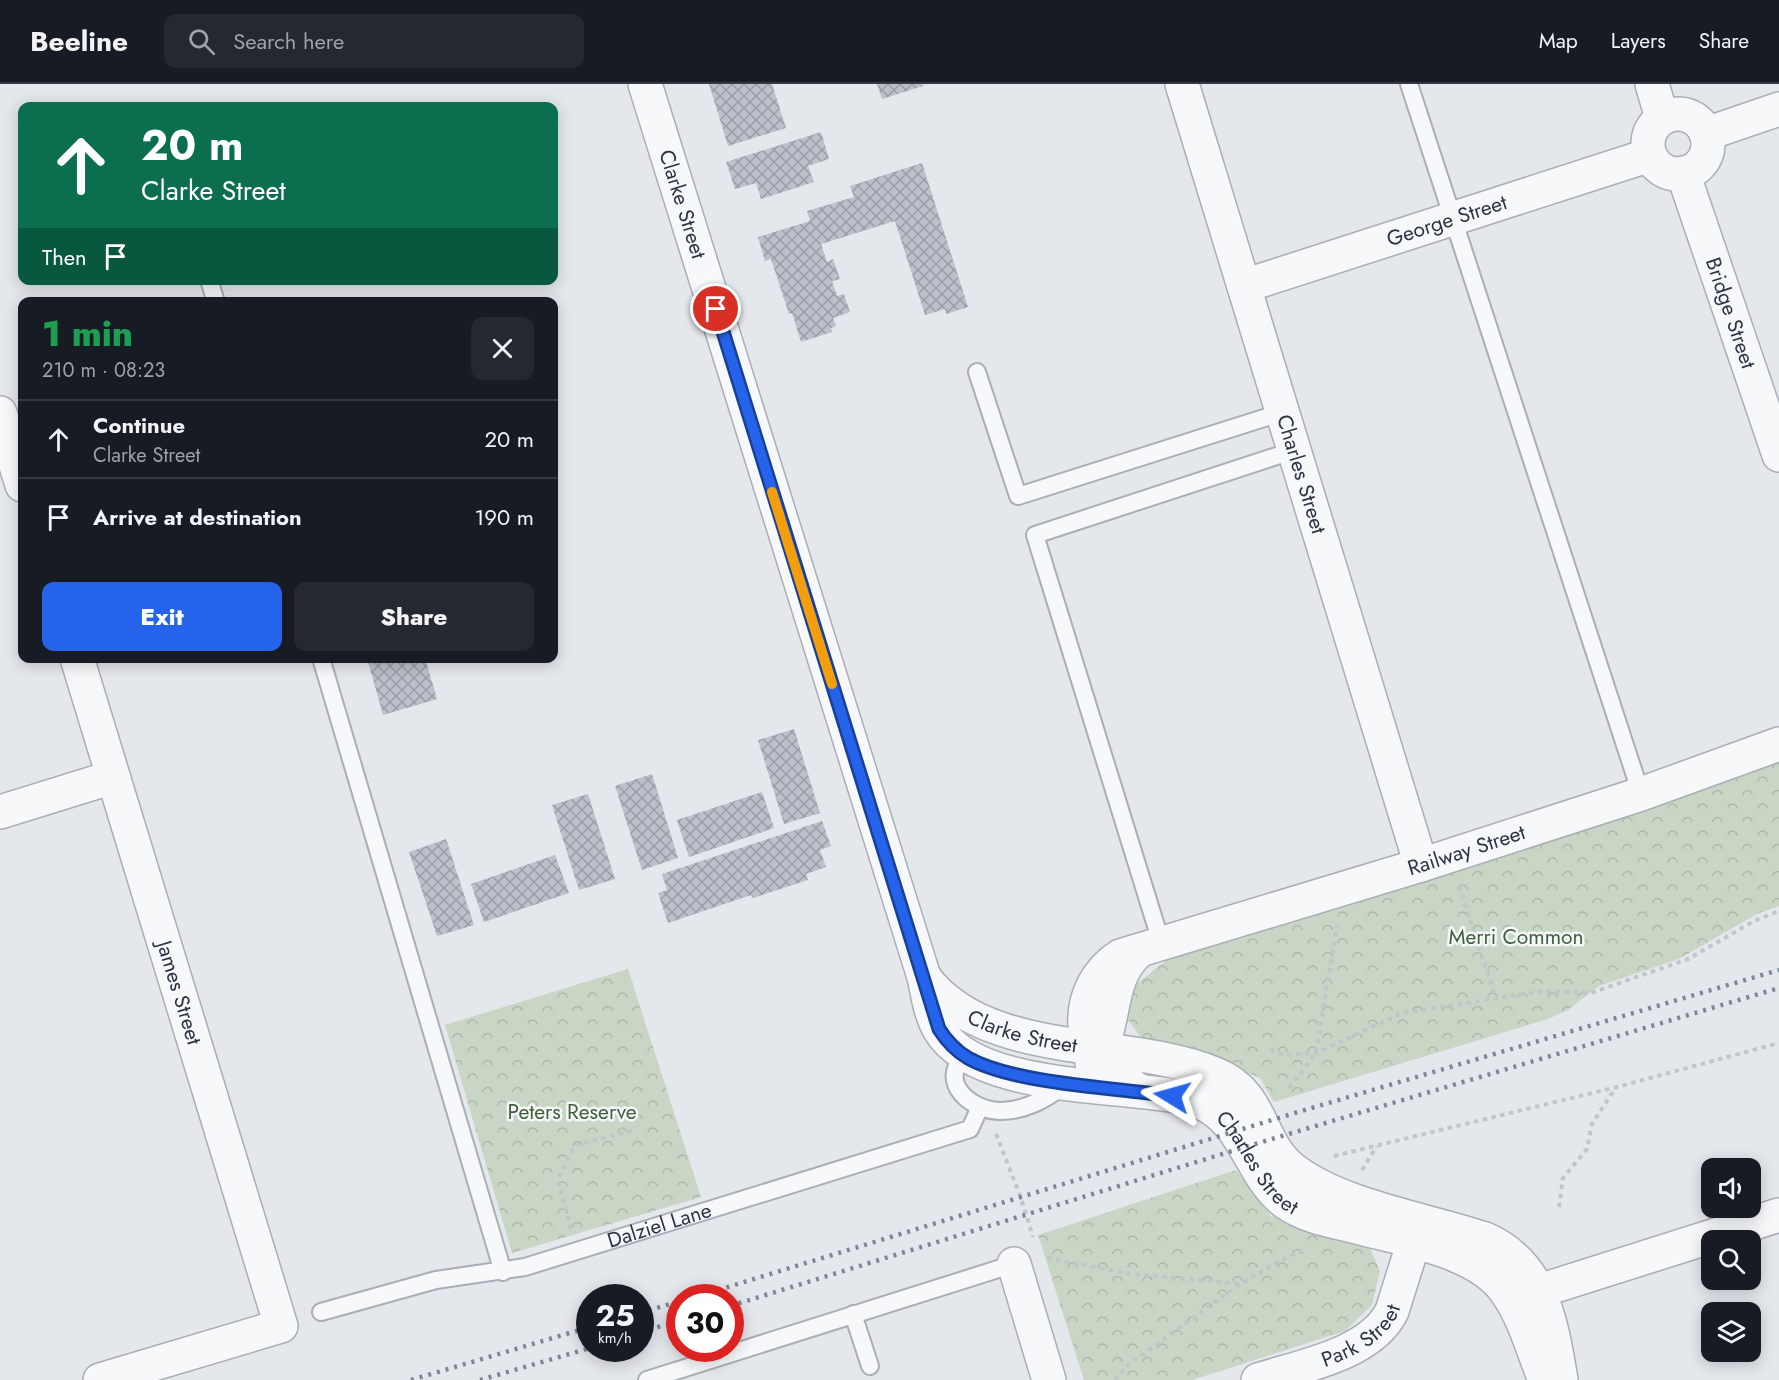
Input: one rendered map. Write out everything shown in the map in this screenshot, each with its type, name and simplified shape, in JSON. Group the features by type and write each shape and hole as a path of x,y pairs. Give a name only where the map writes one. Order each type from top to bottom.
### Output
{"street":[{"name":"Clarke Street","path":"645,84 924,977 929,1004 939,1029 965,1055 1011,1072 1068,1083"},
{"name":"Charles Street","path":"1182,84 1295,450 1436,860"},
{"path":"1652,84 1662,117"},
{"path":"1706,134 1779,109"},
{"path":"1679,114 1688,115 1696,120 1706,134 1706,154 1701,163 1683,173 1673,174 1663,170 1650,155 1648,138 1662,117 1679,114"},
{"name":"George Street","path":"1244,286 1650,155"},
{"name":"Bridge Street","path":"1683,173 1779,454"},
{"path":"0,413 18,464"},
{"name":"James Street","path":"78,663 281,1326 100,1380"},
{"name":"Railway Street","path":"1139,1091 1113,1071 1102,1048 1085,1026 1092,987 1112,961 1126,953 1436,860 1641,794 1779,744"},
{"path":"0,812 114,777"},
{"name":"Clarke Street","path":"924,977 951,1006 976,1020 1007,1032 1102,1048"},
{"path":"965,1055 984,1040 1007,1032"},
{"name":"Charles Street","path":"1102,1048 1184,1065 1228,1079 1249,1099 1284,1161 1346,1211"},
{"path":"1068,1083 1088,1068 1102,1048"},
{"name":"Charles Street","path":"1068,1083 1191,1099 1215,1110 1236,1131 1262,1178 1284,1201 1299,1210 1346,1211 1417,1232 1485,1239 1505,1249 1528,1273 1526,1298 1545,1380"},
{"path":"1526,1298 1779,1215"},
{"name":"Park Street","path":"1277,1377 1351,1349 1386,1325 1417,1232"},
{"path":"1029,1256 1049,1380"},
{"name":"Charles Street","path":"1526,1298 1551,1326 1562,1380"}],"lane":[{"path":"1409,84 1641,794"},
{"path":"977,372 1018,496 1283,412"},
{"path":"1155,944 1035,535 1295,450"},
{"path":"322,663 503,1272"},
{"path":"965,1055 954,1066 953,1075 965,1096 984,1108 1000,1111 1024,1107 1068,1083"},
{"name":"Dalziel Lane","path":"321,1312 436,1280 503,1272 577,1252 970,1129 984,1108"},
{"path":"647,1380 1029,1256"},
{"path":"853,1314 870,1366"}],"path":[{"path":"1436,860 1496,999"},
{"path":"1289,1088 1317,1053 1342,889"},
{"path":"1270,1050 1284,1054 1317,1053 1402,1013 1544,991 1591,993 1688,959 1754,921 1779,911"},
{"path":"1332,1156 1617,1087 1779,1043"},
{"path":"1559,1207 1563,1178 1587,1149 1592,1124 1617,1087"},
{"path":"984,1108 1021,1197 1029,1256 1133,1274 1242,1284"},
{"path":"577,1252 558,1179 575,1145 636,1130"},
{"path":"1115,1380 1126,1366 1277,1261 1335,1236 1361,1171 1378,1145"}],"green space":[{"name":"Merri Common","path":"1779,761 1779,906 1757,914 1679,959 1599,986 1568,1010 1548,1019 1274,1102 1260,1078 1235,1067 1146,1044 1128,1020 1129,995 1139,982 1169,958"},
{"name":"Peters Reserve","path":"628,969 701,1197 512,1253 445,1025"},
{"path":"1236,1170 1271,1216 1370,1248 1380,1271 1372,1305 1345,1331 1192,1380 1084,1380 1038,1235"}],"building":[{"path":"709,84 772,84 786,128 728,146"},
{"path":"877,84 922,84 923,86 882,99"},
{"path":"821,132 829,159 808,166 814,182 761,199 756,183 735,189 726,162"},
{"path":"922,163 968,307 946,314 945,309 925,315 895,221 821,244 827,262 833,259 840,279 832,281 837,296 844,294 850,312 833,318 836,326 831,328 832,332 801,342 771,259 765,261 758,237 810,221 807,211 854,197 850,186"},
{"path":"368,663 426,663 437,699 383,715"},
{"path":"794,729 820,813 784,824 758,740"},
{"path":"652,774 678,858 642,870 615,786"},
{"path":"762,792 774,828 689,857 677,820"},
{"path":"588,794 615,879 579,890 552,805"},
{"path":"822,821 831,846 820,850 826,867 806,874 808,880 753,898 751,895 668,923 658,893 667,890 662,874"},
{"path":"446,839 474,925 437,936 409,852"},
{"path":"555,855 569,893 484,922 471,884"}],"railway":[{"path":"738,1284 1298,1112 1779,970"},
{"path":"744,1302 1245,1147 1779,988"},
{"path":"654,1309 666,1305"},
{"path":"654,1328 666,1325"},
{"path":"411,1380 576,1331"},
{"path":"480,1380 576,1352"}],"slow traffic":[{"path":"772,492 832,684"}],"route":[{"path":"716,309 924,977 929,1004 943,1036 968,1058 1011,1072 1068,1083 1172,1096"}]}
